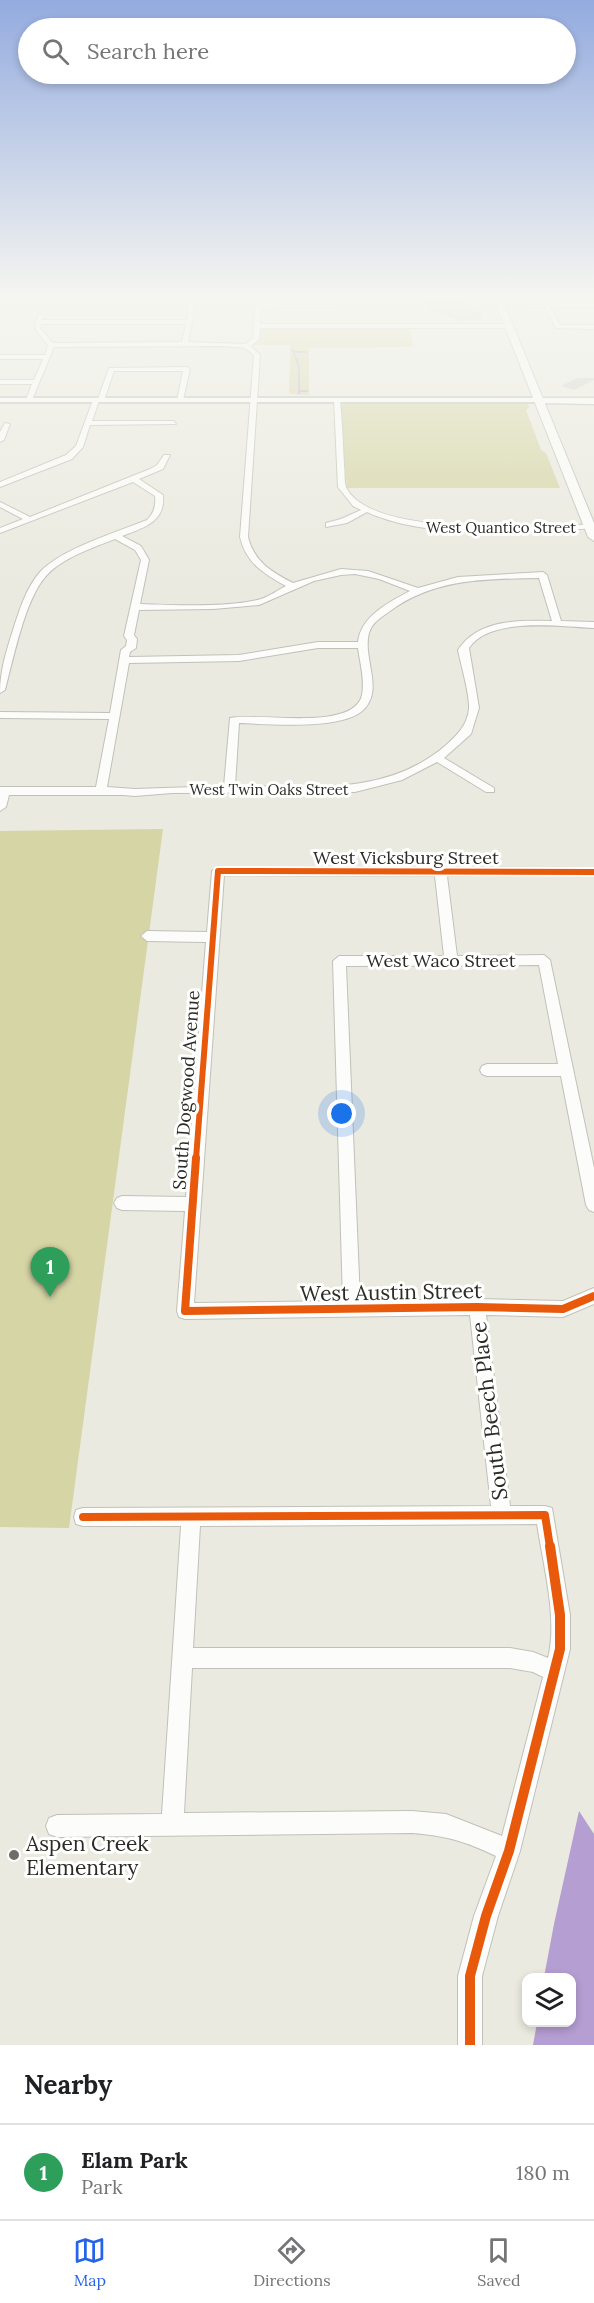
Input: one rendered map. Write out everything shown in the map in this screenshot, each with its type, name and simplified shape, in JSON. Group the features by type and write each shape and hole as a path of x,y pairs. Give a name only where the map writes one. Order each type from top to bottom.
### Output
{"main road":[{"path":"535,389 593,530"},
{"path":"539,400 594,401"}],"street":[{"path":"29,400 34,389"},
{"path":"0,485 69,457 79,447 102,389"},
{"path":"180,400 182,389"},
{"path":"254,389 245,545 252,559 259,566 293,586"},
{"path":"0,400 539,400"},
{"name":"West Quantico Street","path":"337,400 342,488 347,498 366,510 420,526 593,530"},
{"path":"89,423 174,423"},
{"path":"0,440 7,424"},
{"path":"0,531 134,479 160,467 167,457"},
{"path":"0,477 9,482"},
{"path":"0,690 5,656 29,597 43,573 57,562 150,522 157,514 161,503 159,495 134,479"},
{"path":"0,504 28,519"},
{"path":"329,525 344,521 366,510"},
{"path":"101,790 126,655 131,648 132,639 129,636 145,560 138,548 116,536"},
{"path":"135,607 193,608 262,602 293,586 339,571 374,573 416,590"},
{"path":"230,789 234,720 330,720 358,710 369,693 362,645 367,625 390,606 416,590 461,577 543,575 558,625"},
{"name":"West Twin Oaks Street","path":"2,791 123,790 131,793 150,793 154,790 355,789 398,778 437,758 467,732 474,708 463,650 472,636 491,628 512,624 594,625"},
{"path":"126,655 239,658 318,645 362,645"},
{"path":"0,715 114,716"},
{"path":"437,758 490,790"},
{"path":"0,807 2,791"},
{"name":"West Vicksburg Street","path":"218,871 594,872"},
{"name":"South Dogwood Avenue","path":"185,1311 218,871"},
{"path":"441,872 451,960"},
{"path":"147,936 213,937"},
{"name":"West Waco Street","path":"352,1309 339,961 544,960 567,1070"},
{"path":"487,1070 567,1070 594,1204"},
{"path":"122,1203 193,1204"},
{"name":"West Austin Street","path":"185,1311 477,1307 563,1309 594,1296"},
{"name":"South Beech Place","path":"477,1307 502,1515"},
{"path":"83,1517 545,1515 560,1615 560,1649 509,1851 486,1916 470,1976 470,2045"},
{"path":"172,1825 190,1516"},
{"path":"182,1658 510,1658 533,1662 554,1671"},
{"path":"57,1826 412,1822 446,1824 509,1851"}],"green space":[{"path":"289,389 309,389 309,395 289,394"},
{"path":"348,402 526,403 530,407 526,410 541,450 546,453 560,488 347,488 340,406"},
{"path":"163,829 69,1528 0,1527 0,831"}],"shaded area":[{"path":"579,1811 594,1834 594,2045 533,2045 536,2027 576,2027 576,1973 545,1973"}],"waterway":[{"path":"299,391 308,391"}],"cycle path":[{"path":"594,872 218,871 185,1311 477,1307 563,1309 594,1296"},
{"path":"83,1517 545,1515 560,1615 560,1649 509,1851 486,1916 470,1976 470,2045"}],"place":[{"name":"Elam Park","path":"50,1297"},
{"name":"Aspen Creek Elementary","path":"14,1855"}]}
